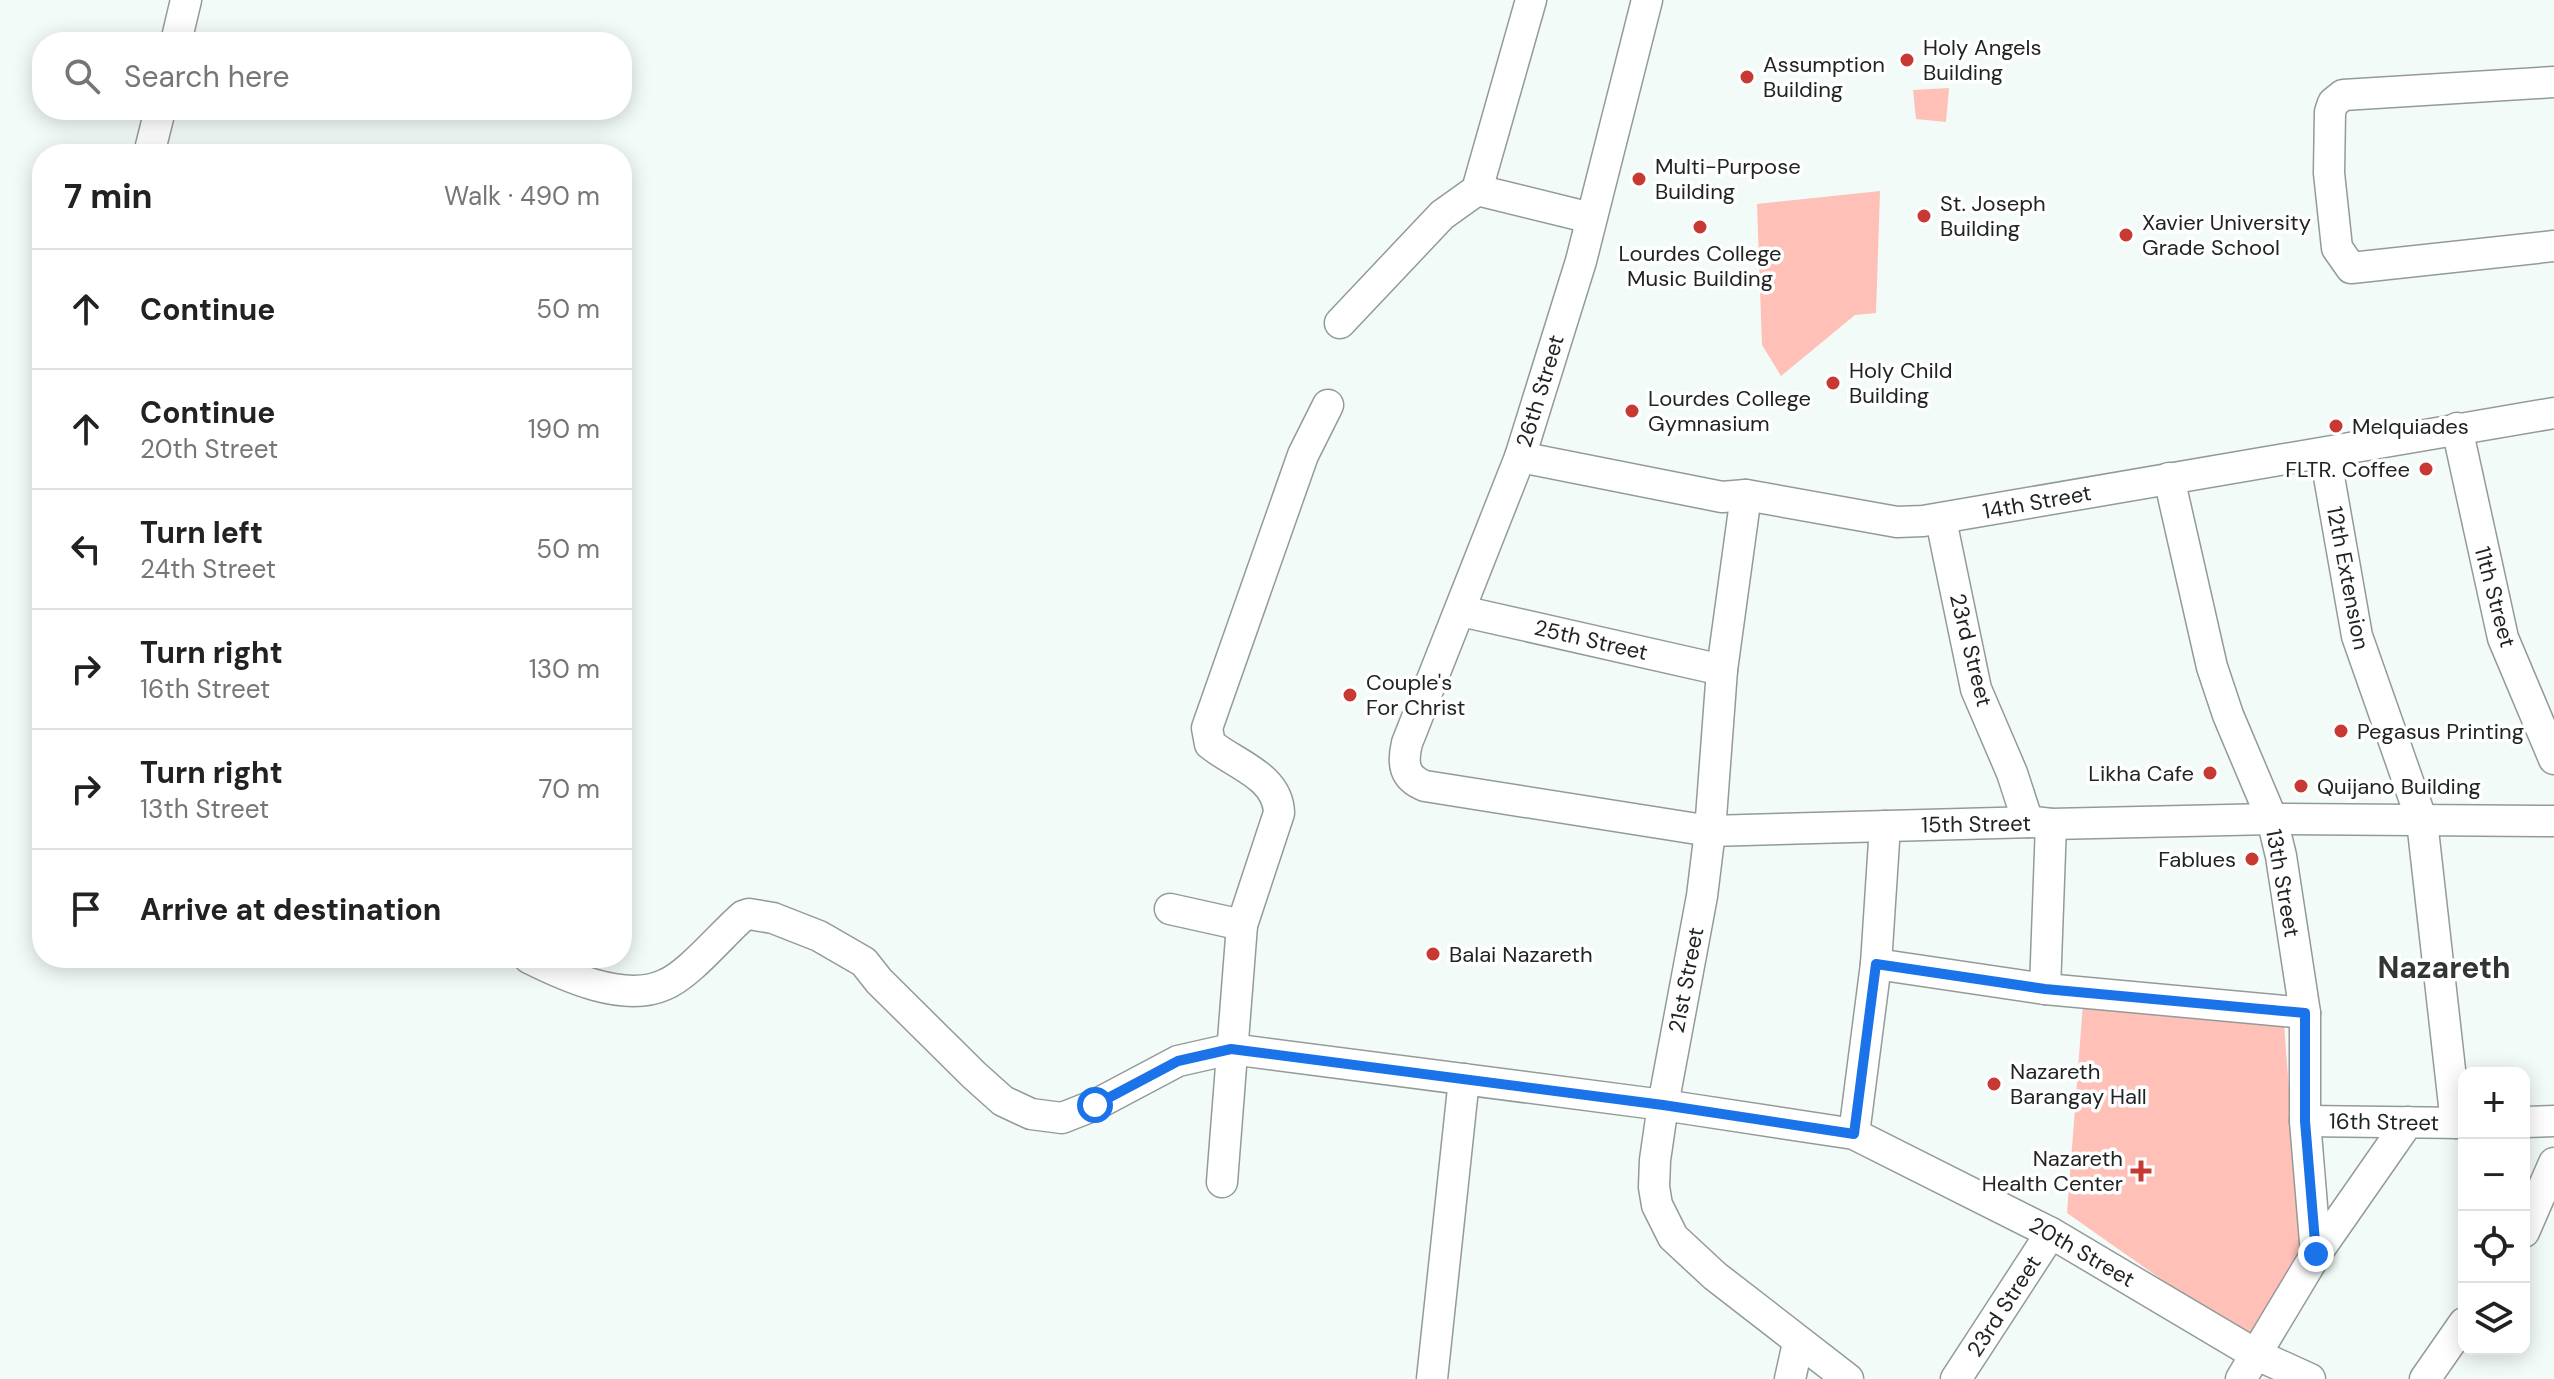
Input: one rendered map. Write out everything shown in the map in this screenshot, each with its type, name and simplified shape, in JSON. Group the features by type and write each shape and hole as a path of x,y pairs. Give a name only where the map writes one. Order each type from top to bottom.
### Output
{"street":[{"path":"178,32 186,0"},
{"path":"1340,323 1442,215 1477,190 1531,0"},
{"name":"26th Street","path":"1406,772 1403,757 1407,743 1520,457 1581,261 1647,0"},
{"path":"2554,82 2343,95 2333,103 2330,112 2329,173 2337,248 2351,268 2554,246"},
{"path":"152,144 158,120"},
{"path":"1477,190 1591,218"},
{"path":"1222,1182 1242,925 1279,813 1279,804 1271,786 1210,744 1207,728 1303,455 1328,405"},
{"name":"14th Street","path":"1520,457 1722,497 1746,495 1897,522 1941,520 2554,413"},
{"name":"11th Street","path":"2457,428 2503,638 2554,759"},
{"name":"12th Extension","path":"2325,454 2357,636 2422,821 2458,1107"},
{"name":"13th Street","path":"2169,478 2212,667 2228,715 2272,819 2281,856 2305,1013 2305,1121 2316,1254"},
{"name":"21st Street","path":"1746,495 1722,670 1702,896 1663,1105 1654,1187 1657,1205 1673,1237 1715,1276 1848,1379"},
{"name":"23rd Street","path":"1941,520 1976,689 2012,773 2040,823"},
{"name":"25th Street","path":"1461,611 1722,670"},
{"name":"15th Street","path":"1406,772 1425,786 1710,831 2272,819 2554,821"},
{"path":"2040,823 2045,989"},
{"path":"1854,1134 1876,964 1885,826"},
{"path":"1170,909 1242,925"},
{"path":"548,968 568,978 621,990 644,991 666,985 743,916 773,918 819,936 864,962 965,1067 1003,1101 1031,1114 1062,1118 1095,1105 1178,1061 1231,1049"},
{"path":"1876,964 2045,989 2305,1013"},
{"name":"20th Street","path":"1231,1049 1663,1105 1854,1134 2051,1233 2248,1367 2310,1379"},
{"path":"1432,1379 1464,1079"},
{"name":"16th Street","path":"2305,1121 2458,1123"},
{"path":"2530,1122 2554,1121"},
{"path":"2248,1367 2316,1254 2408,1122"},
{"path":"2530,1218 2554,1163"},
{"name":"23rd Street","path":"1956,1379 2051,1233"},
{"path":"2425,1379 2458,1332"},
{"path":"1790,1379 1798,1343"}],"shaded area":[{"path":"1949,88 1946,122 1916,119 1913,90"},
{"path":"1880,191 1876,313 1855,315 1781,376 1762,345 1757,204"},
{"path":"2083,1004 2284,1024 2302,1260 2249,1341 2067,1213"}],"place":[{"name":"Holy Angels Building","path":"1907,60"},
{"name":"Assumption Building","path":"1747,77"},
{"name":"Multi-Purpose Building","path":"1639,179"},
{"name":"St. Joseph Building","path":"1924,216"},
{"name":"Lourdes College Music Building","path":"1700,227"},
{"name":"Xavier University Grade School","path":"2126,235"},
{"name":"Holy Child Building","path":"1833,383"},
{"name":"Lourdes College Gymnasium","path":"1632,411"},
{"name":"Melquiades","path":"2336,426"},
{"name":"FLTR. Coffee","path":"2426,469"},
{"name":"Couple's For Christ","path":"1350,695"},
{"name":"Pegasus Printing","path":"2341,731"},
{"name":"Likha Cafe","path":"2210,773"},
{"name":"Quijano Building","path":"2301,786"},
{"name":"Fablues","path":"2252,859"},
{"name":"Balai Nazareth","path":"1433,954"},
{"name":"Nazareth Barangay Hall","path":"1994,1084"},
{"name":"Nazareth Health Center","path":"2141,1171"}],"district":[{"name":"Nazareth","path":"2444,967"}],"route":[{"path":"1095,1105 1178,1061 1231,1049 1663,1105 1854,1134 1876,964 2045,989 2305,1013 2305,1121 2316,1254"}]}
